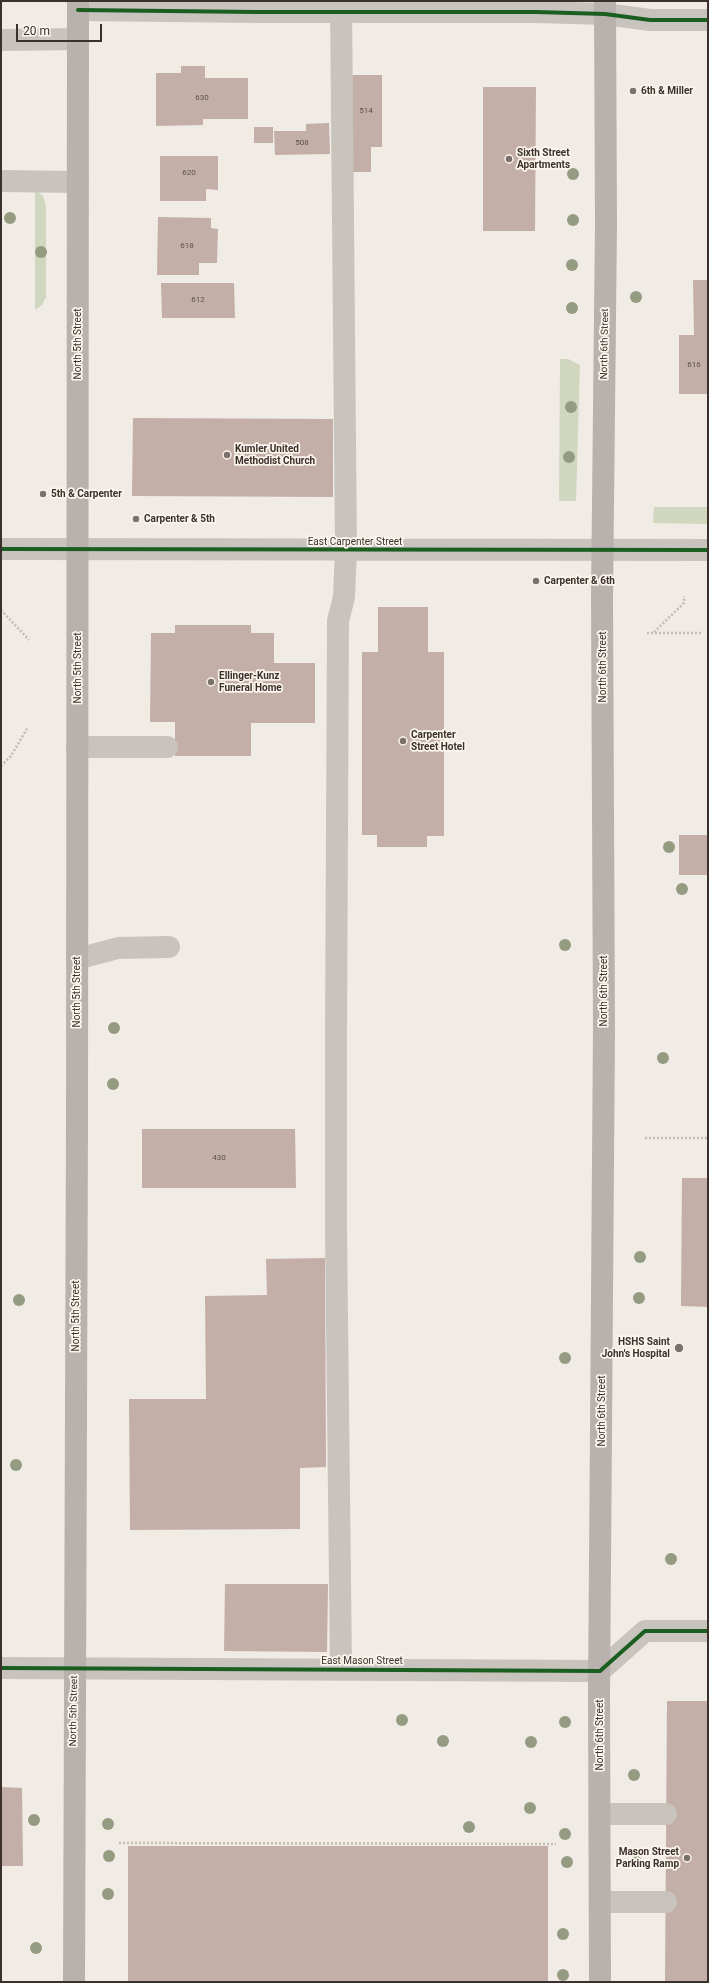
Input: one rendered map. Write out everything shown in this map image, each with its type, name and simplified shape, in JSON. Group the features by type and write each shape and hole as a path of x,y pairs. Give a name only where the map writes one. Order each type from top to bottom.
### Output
{"main road":[{"name":"North 5th Street","path":"74,1982 78,747 78,6"},
{"name":"North 6th Street","path":"600,1982 600,1671 604,1028 603,550 605,8"}],"street":[{"path":"78,6 341,7 536,12 605,8 650,20 708,20"},
{"path":"341,7 346,550 344,597 338,621 336,1230 341,1669"},
{"path":"1,40 78,39"},
{"path":"1,181 78,182"},
{"name":"East Carpenter Street","path":"1,549 708,550"},
{"path":"78,747 167,747"},
{"path":"77,959 118,948 169,947"},
{"path":"600,1671 645,1631 708,1630"},
{"name":"East Mason Street","path":"1,1668 600,1671"},
{"path":"600,1814 666,1814"},
{"path":"600,1902 666,1902"}],"path":[{"path":"653,633 684,603 684,596"},
{"path":"1,610 28,640"},
{"path":"647,633 702,633"},
{"path":"1,766 11,756 28,727"},
{"path":"645,1138 708,1138"},
{"path":"119,1843 556,1844"}],"green space":[{"path":"35,190 43,196 46,206 46,297 42,305 35,310"},
{"path":"560,359 568,359 580,365 576,501 559,501"},
{"path":"654,507 708,507 708,524 653,523"}],"building":[{"path":"181,66 205,66 205,78 248,78 248,119 203,119 203,125 156,126 156,73 181,73"},
{"path":"350,75 382,75 382,147 371,147 371,172 351,172"},
{"name":"Sixth Street Apartments","path":"483,87 536,87 535,231 483,231"},
{"path":"329,123 330,154 275,155 274,131 306,131 306,124"},
{"path":"254,127 273,127 273,143 254,143"},
{"path":"160,156 218,156 218,190 206,189 206,201 160,201"},
{"path":"158,217 211,218 211,228 218,229 217,263 199,263 199,275 157,275"},
{"path":"693,280 708,280 708,394 679,394 679,335 694,335"},
{"path":"161,283 234,283 235,318 162,318"},
{"name":"Kumler United Methodist Church","path":"133,418 333,419 333,497 132,496"},
{"path":"378,607 428,607 428,652 444,652 444,836 427,836 427,847 377,847 377,835 362,835 362,652 378,652"},
{"path":"175,625 251,625 251,633 274,633 274,663 315,663 315,723 251,723 251,756 175,756 175,722 150,722 151,633 175,633"},
{"path":"679,835 708,835 708,875 679,875"},
{"path":"142,1129 295,1129 296,1188 142,1188"},
{"path":"682,1178 708,1178 708,1307 681,1306"},
{"path":"325,1258 326,1467 300,1468 300,1529 130,1530 129,1399 206,1399 205,1296 267,1295 266,1259"},
{"path":"225,1584 328,1584 327,1652 224,1651"},
{"name":"Mason Street Parking Ramp","path":"667,1701 708,1701 708,1982 665,1982"},
{"path":"1,1787 22,1788 23,1866 1,1866"},
{"path":"128,1846 548,1846 548,1982 128,1982"}],"cycle path":[{"path":"78,10 256,12 536,12 605,14 650,20 708,20"},
{"path":"1,549 708,550"},
{"path":"1,1668 600,1671 645,1631 708,1631"}],"place":[{"name":"6th & Miller","path":"633,91"},
{"name":"Sixth Street Apartments","path":"509,159"},
{"name":"Kumler United Methodist Church","path":"227,455"},
{"name":"5th & Carpenter","path":"43,494"},
{"name":"Carpenter & 5th","path":"136,519"},
{"name":"Carpenter & 6th","path":"536,581"},
{"name":"Ellinger-Kunz Funeral Home","path":"211,682"},
{"name":"Carpenter Street Hotel","path":"403,741"},
{"name":"HSHS Saint John's Hospital","path":"679,1348"},
{"name":"Mason Street Parking Ramp","path":"687,1858"}]}
